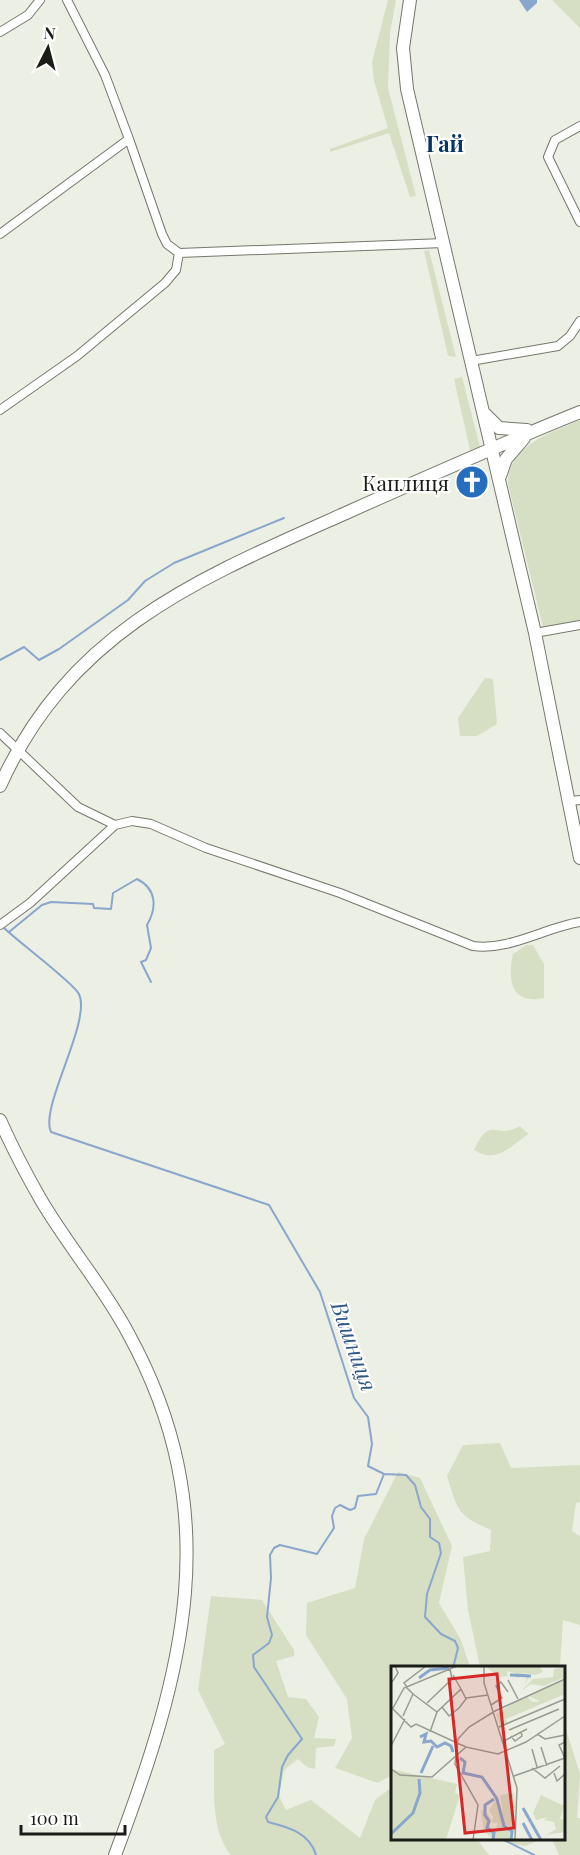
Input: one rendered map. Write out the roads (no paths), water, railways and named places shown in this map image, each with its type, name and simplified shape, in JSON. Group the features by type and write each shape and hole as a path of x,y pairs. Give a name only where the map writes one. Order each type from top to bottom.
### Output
{"main road":[{"path":"410,0 403,48 404,71 575,801 580,858"},
{"path":"483,412 499,428 519,431 537,429"},
{"path":"0,786 18,749 43,711 78,669 104,645 151,610 251,555 493,447 580,412"},
{"path":"500,479 509,453 520,441 537,429"},
{"path":"0,1120 42,1201 128,1331 151,1377 180,1470 188,1537 183,1629 162,1715 115,1855"}],"street":[{"path":"0,32 28,15 40,0"},
{"path":"67,0 105,75 162,234 167,244 179,253 444,243"},
{"path":"580,126 555,140 548,157 580,222"},
{"path":"0,234 129,139"},
{"path":"0,410 77,356 165,284 176,270 179,253"},
{"path":"471,361 558,346 570,336 580,321"},
{"path":"535,633 580,625"},
{"path":"0,733 78,807 115,825"},
{"path":"0,925 30,903 115,825 132,821 151,824 206,848 340,893 472,946 486,948 580,922"}],"water":[{"path":"519,0 537,0 537,3 527,12"}],"waterway":[{"path":"0,660 24,647 39,660 59,649 128,600 145,581 174,563 284,518"},
{"path":"9,932 42,905 51,902 93,904 94,908 111,909 113,893 137,879 144,883 152,893 154,906 147,925 151,948 146,960 141,962 151,982"},
{"name":"Вишниця","path":"3,927 67,981 79,994 81,1007 78,1024 52,1104 49,1120 51,1132 269,1205 320,1292 354,1398 368,1417 372,1444 368,1466 384,1474 406,1475 415,1485 421,1507 430,1519 430,1537 439,1543 441,1553 427,1594 425,1617 441,1634 455,1641 458,1648 454,1666"},
{"name":"Вишниця","path":"316,1855 309,1841 303,1836 268,1822 266,1817 278,1797 282,1767 288,1755 302,1739 254,1667 253,1655 269,1643 272,1635 267,1617 271,1578 270,1555 274,1548 280,1545 317,1554 334,1528 332,1516 335,1508 340,1505 350,1510 355,1508 358,1496 376,1494 384,1474"},
{"path":"504,1840 534,1855"}],"place":[{"name":"Каплиця","path":"472,482"}],"district":[{"name":"Гай","path":"445,143"}]}
